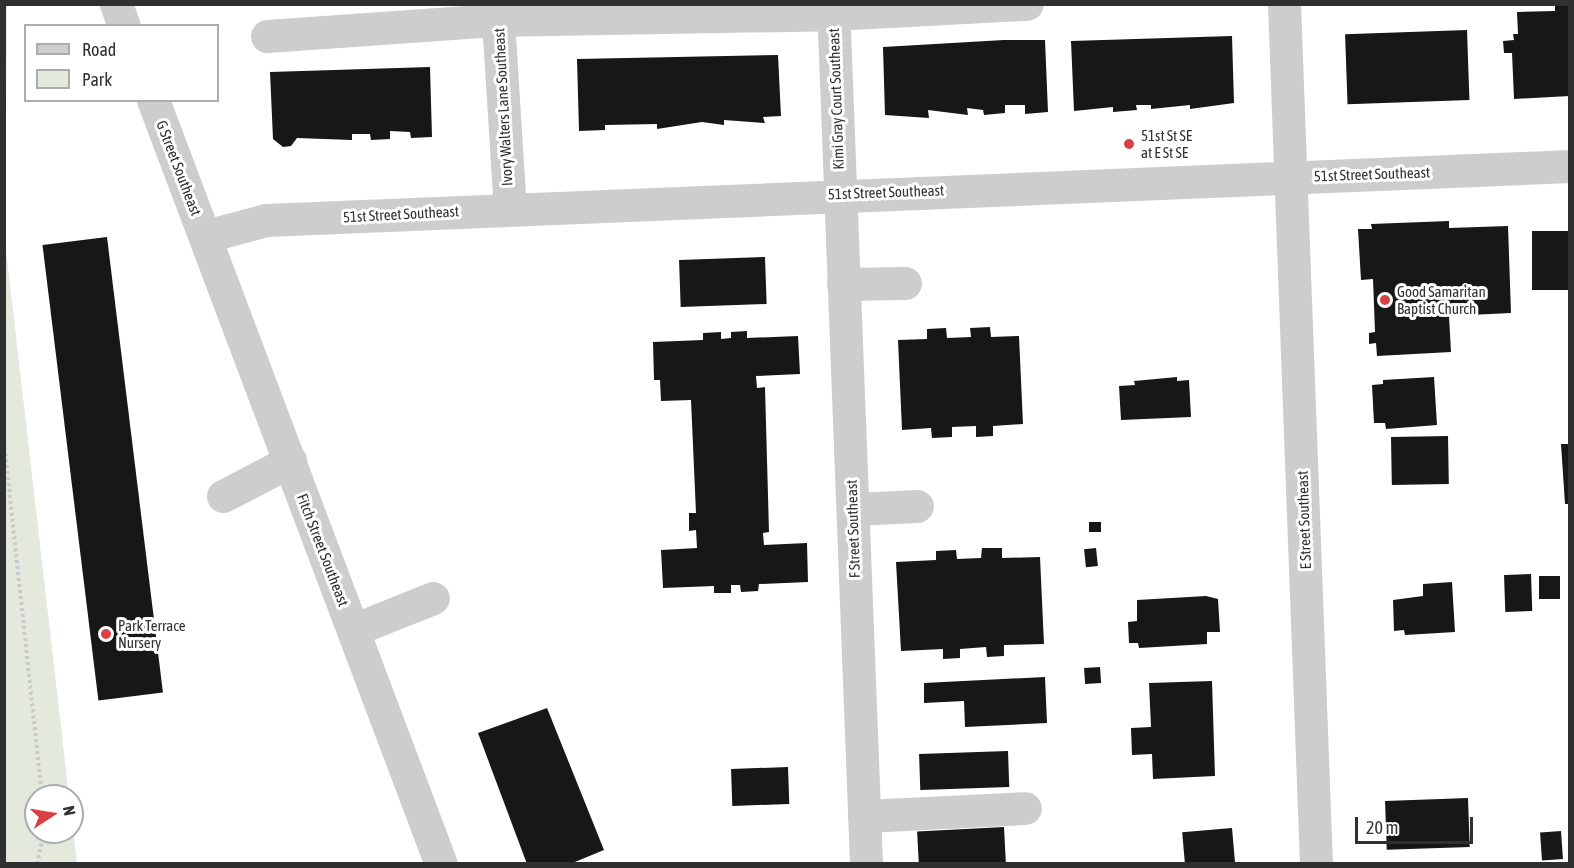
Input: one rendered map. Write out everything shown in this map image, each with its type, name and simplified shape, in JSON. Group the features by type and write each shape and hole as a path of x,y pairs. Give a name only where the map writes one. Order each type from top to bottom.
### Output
{"street":[{"path":"116,4 123,24"},
{"path":"267,36 334,18 498,12 833,9 1027,4"},
{"path":"1284,4 1291,177"},
{"name":"Kimi Gray Court Southeast","path":"833,9 839,194"},
{"name":"Ivory Walters Lane Southeast","path":"498,12 510,209"},
{"name":"G Street Southeast","path":"154,102 206,236"},
{"name":"51st Street Southeast","path":"206,236 266,220 839,194 1569,166"},
{"name":"E Street Southeast","path":"1291,177 1316,864"},
{"name":"F Street Southeast","path":"839,194 866,864"},
{"name":"Fitch Street Southeast","path":"206,236 441,864"},
{"path":"843,284 905,284"},
{"path":"222,496 290,461"},
{"path":"853,509 917,506"},
{"path":"353,630 433,598"},
{"path":"864,816 1025,808"}],"path":[{"path":"4,441 41,784"},
{"path":"37,864 41,844"}],"green space":[{"path":"4,5 7,5 5,222"},
{"path":"5,241 68,784 24,784 24,844 75,844 77,863 5,863"}],"building":[{"path":"1555,4 1570,4 1570,96 1514,99 1512,53 1504,53 1503,41 1514,40 1513,34 1518,34 1517,12 1555,11"},
{"path":"1467,30 1469,100 1348,104 1345,34"},
{"path":"1232,36 1234,103 1190,109 1190,105 1151,109 1151,105 1136,105 1137,110 1113,112 1113,107 1074,111 1071,41"},
{"path":"1045,40 1048,112 1025,114 1025,105 1005,105 1005,113 984,115 983,110 967,108 968,115 928,110 929,118 885,115 883,47"},
{"path":"778,55 781,116 763,117 765,123 724,120 724,125 702,122 657,129 657,124 605,125 605,130 579,131 577,59"},
{"path":"430,67 432,137 411,138 410,132 390,131 390,139 371,140 370,134 352,134 352,140 297,138 291,146 283,147 273,139 270,72"},
{"path":"1449,221 1449,228 1508,226 1511,313 1449,316 1451,352 1377,356 1376,343 1369,344 1369,333 1375,332 1373,279 1361,280 1358,229 1372,229 1371,224"},
{"path":"1532,231 1570,231 1570,290 1532,290"},
{"path":"107,237 163,693 98,701 42,245"},
{"path":"765,257 767,304 681,307 679,260"},
{"path":"990,327 991,337 1019,336 1023,424 993,426 993,436 976,437 976,426 952,427 952,437 932,438 931,428 902,430 898,340 927,339 927,329 946,328 947,338 971,337 970,328"},
{"path":"747,331 747,338 798,336 800,374 756,376 757,388 765,387 769,532 763,533 764,545 807,543 808,582 759,584 758,591 741,592 740,585 731,585 731,593 714,593 714,586 663,588 661,550 697,548 696,530 689,531 689,513 696,513 691,400 661,401 660,380 654,380 653,342 703,340 703,333 721,332 721,339 731,338 731,332"},
{"path":"1177,377 1177,381 1189,380 1191,417 1121,420 1119,386 1135,385 1134,381"},
{"path":"1434,377 1437,425 1386,429 1385,423 1374,423 1372,385 1383,384 1383,380"},
{"path":"1448,436 1449,484 1392,485 1391,437"},
{"path":"1561,444 1570,444 1570,504 1565,504"},
{"path":"1089,522 1101,522 1101,532 1089,532"},
{"path":"982,548 1002,548 1002,558 1040,557 1044,644 1004,645 1004,656 987,657 986,647 960,649 960,658 943,659 943,649 901,651 896,562 936,560 936,551 956,550 957,559 981,558"},
{"path":"1096,548 1098,566 1086,567 1084,549"},
{"path":"1531,574 1532,611 1505,612 1504,575"},
{"path":"1539,576 1560,576 1560,599 1539,599"},
{"path":"1452,582 1455,632 1405,635 1404,630 1394,631 1393,600 1423,596 1423,584"},
{"path":"1206,596 1218,599 1220,632 1207,632 1207,644 1139,648 1138,643 1129,643 1128,622 1137,621 1137,600"},
{"path":"1100,667 1101,683 1085,684 1084,668"},
{"path":"1045,677 1047,723 965,727 964,701 924,703 924,683"},
{"path":"1212,681 1215,776 1153,779 1152,754 1132,755 1131,728 1151,727 1149,683"},
{"path":"547,708 604,850 570,864 527,864 478,733"},
{"path":"1008,751 1009,787 920,790 919,754"},
{"path":"788,767 789,804 732,806 731,769"},
{"path":"1468,798 1470,847 1387,850 1385,801"},
{"path":"1004,827 1006,864 919,864 917,832"},
{"path":"1232,828 1235,864 1185,864 1182,832"},
{"path":"1561,831 1563,859 1542,860 1540,832"}],"place":[{"name":"51st St SE at E St SE","path":"1129,144"},
{"name":"Good Samaritan Baptist Church","path":"1385,300"},
{"name":"Park Terrace Nursery","path":"106,634"}]}
